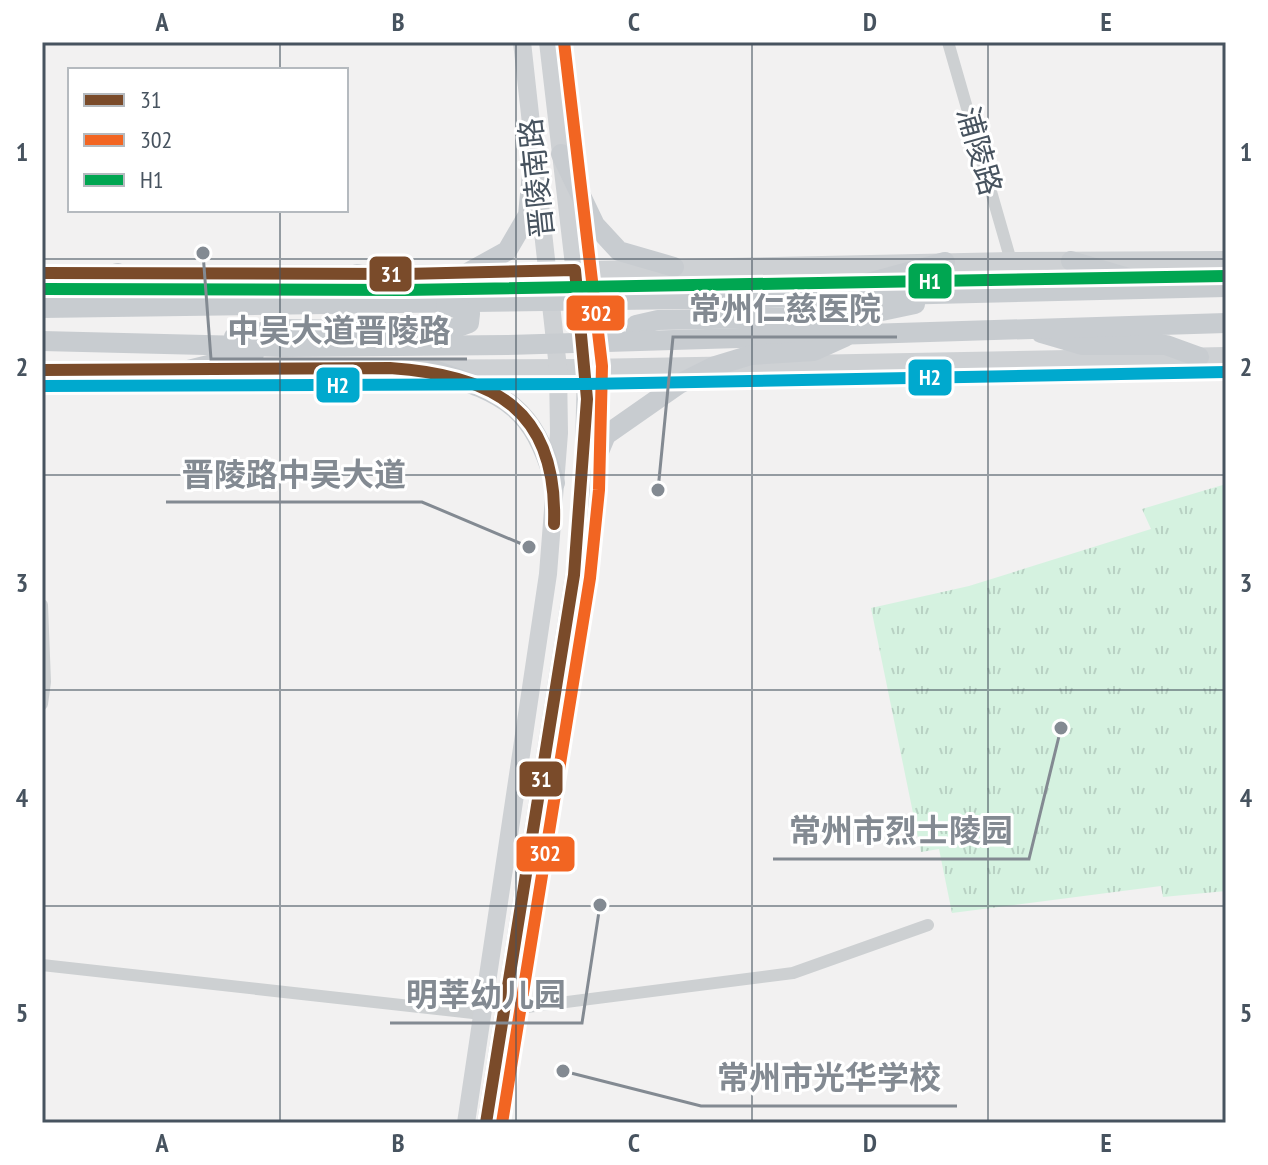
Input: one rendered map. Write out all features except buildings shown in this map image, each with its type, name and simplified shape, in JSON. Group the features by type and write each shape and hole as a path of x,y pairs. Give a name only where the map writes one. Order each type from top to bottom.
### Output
{"main road":[{"name":"晋陵南路","path":"466,1123 548,574 559,433 558,368 522,42"},
{"name":"晋陵南路","path":"486,1123 574,575 583,490 586,368 548,42"},
{"path":"469,272 507,251 528,215 534,153"},
{"path":"561,154 595,225 619,251 674,267"},
{"path":"42,273 357,274 945,262 1226,260"},
{"path":"1071,261 1132,279 1194,280 1226,287"},
{"path":"764,298 788,287 868,286 945,262"},
{"path":"42,291 118,273"},
{"path":"357,274 487,302"},
{"path":"42,308 764,298 1226,287"},
{"path":"649,338 636,332 636,325 658,320 858,316 966,293"},
{"path":"191,345 278,329 447,331 469,323 470,314 441,302"},
{"path":"42,341 284,347 555,343 1226,323"},
{"path":"1022,328 1082,345 1166,345 1199,357"},
{"path":"583,490 606,435 679,384 715,366 751,355 814,351 856,332"},
{"path":"188,370 284,347"},
{"path":"42,370 434,370 1226,356"},
{"path":"434,370 498,392 519,411 544,444 555,483"}],"street":[{"name":"浦陵路","path":"948,42 1011,261"},
{"path":"42,605 45,682 42,704"},
{"path":"504,1010 793,973 928,925"},
{"path":"42,965 482,1014"}],"green space":[{"path":"1226,484 1226,891 1163,897 1161,886 952,913 939,849 921,852 871,608 969,586 1151,529 1142,509"}],"transit line":[{"name":"302","path":"502,1123 590,578 599,490 602,366 564,42"},
{"name":"31","path":"42,273 404,274 575,270 587,399 574,575 486,1123"},
{"name":"H1","path":"42,289 404,290 1226,276"},
{"name":"31","path":"42,370 390,368 460,379 489,390 512,406 531,426 545,453 552,485 554,524"},
{"name":"H2","path":"42,386 586,384 1226,372"}],"place":[{"name":"中吴大道晋陵路","path":"203,253"},
{"name":"常州仁慈医院","path":"658,490"},
{"name":"晋陵路中吴大道","path":"529,547"},
{"name":"常州市烈士陵园","path":"1061,728"},
{"name":"明莘幼儿园","path":"600,905"},
{"name":"常州市光华学校","path":"563,1071"}]}
